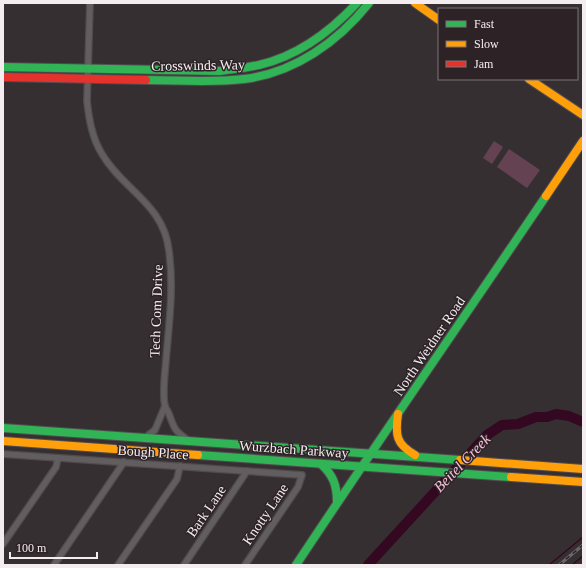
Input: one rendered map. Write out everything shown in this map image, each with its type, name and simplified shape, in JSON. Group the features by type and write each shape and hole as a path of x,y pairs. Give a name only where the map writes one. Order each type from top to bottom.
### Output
{"main road":[{"name":"Crosswinds Way","path":"3,67 219,71 246,68 280,60 310,45 336,26 357,3"},
{"name":"Crosswinds Way","path":"3,77 219,81 248,78 283,69 299,62 327,46 356,20 369,3"},
{"path":"415,3 438,19"},
{"path":"280,60 283,69"},
{"path":"530,80 583,115"},
{"name":"North Weidner Road","path":"296,565 337,502 583,141"},
{"path":"398,414 396,427 398,440 404,450 418,457"},
{"name":"Wurzbach Parkway","path":"3,428 583,469"},
{"name":"Wurzbach Parkway","path":"3,441 583,482"},
{"path":"321,464 331,474 335,481 338,492 337,502"}],"street":[{"name":"Tech Com Drive","path":"90,3 89,78 87,101 89,116 99,148 114,170 148,203 166,235 172,270 164,386 165,406 173,428 190,441"},
{"name":"Tech Com Drive","path":"145,438 155,430 165,406"},
{"name":"Bough Place","path":"3,454 302,475"},
{"path":"3,544 56,467 58,458"},
{"path":"54,565 124,462"},
{"path":"118,565 177,479 180,466"},
{"name":"Bark Lane","path":"184,565 247,471"},
{"name":"Knotty Lane","path":"245,565 298,488 302,475"}],"shaded area":[{"path":"494,141 503,147 492,164 483,158"},
{"path":"509,149 540,170 527,188 497,167"}],"waterway":[{"name":"Beitel Creek","path":"368,565 487,435 502,425 518,424 536,417 547,417 556,414 569,416 583,422"},
{"path":"549,565 583,537"},
{"path":"572,565 583,556"}],"railway":[{"path":"559,565 583,545"}],"traffic: fast":[{"path":"3,67 219,71 254,66 287,56 312,42 336,24 357,3"},
{"path":"146,80 232,80 262,76 280,70 297,63 329,43 357,17 369,3"},
{"path":"296,565 546,196"},
{"path":"3,428 460,460"},
{"path":"198,455 511,477"},
{"path":"321,464 329,472 334,481 337,502"}],"traffic: slow":[{"path":"415,3 438,19"},
{"path":"530,80 583,115"},
{"path":"546,196 583,141"},
{"path":"398,414 397,433 400,443 415,455"},
{"path":"3,441 198,455"},
{"path":"460,460 583,469"},
{"path":"511,477 583,482"}],"traffic: jam":[{"path":"3,77 146,80"}]}
